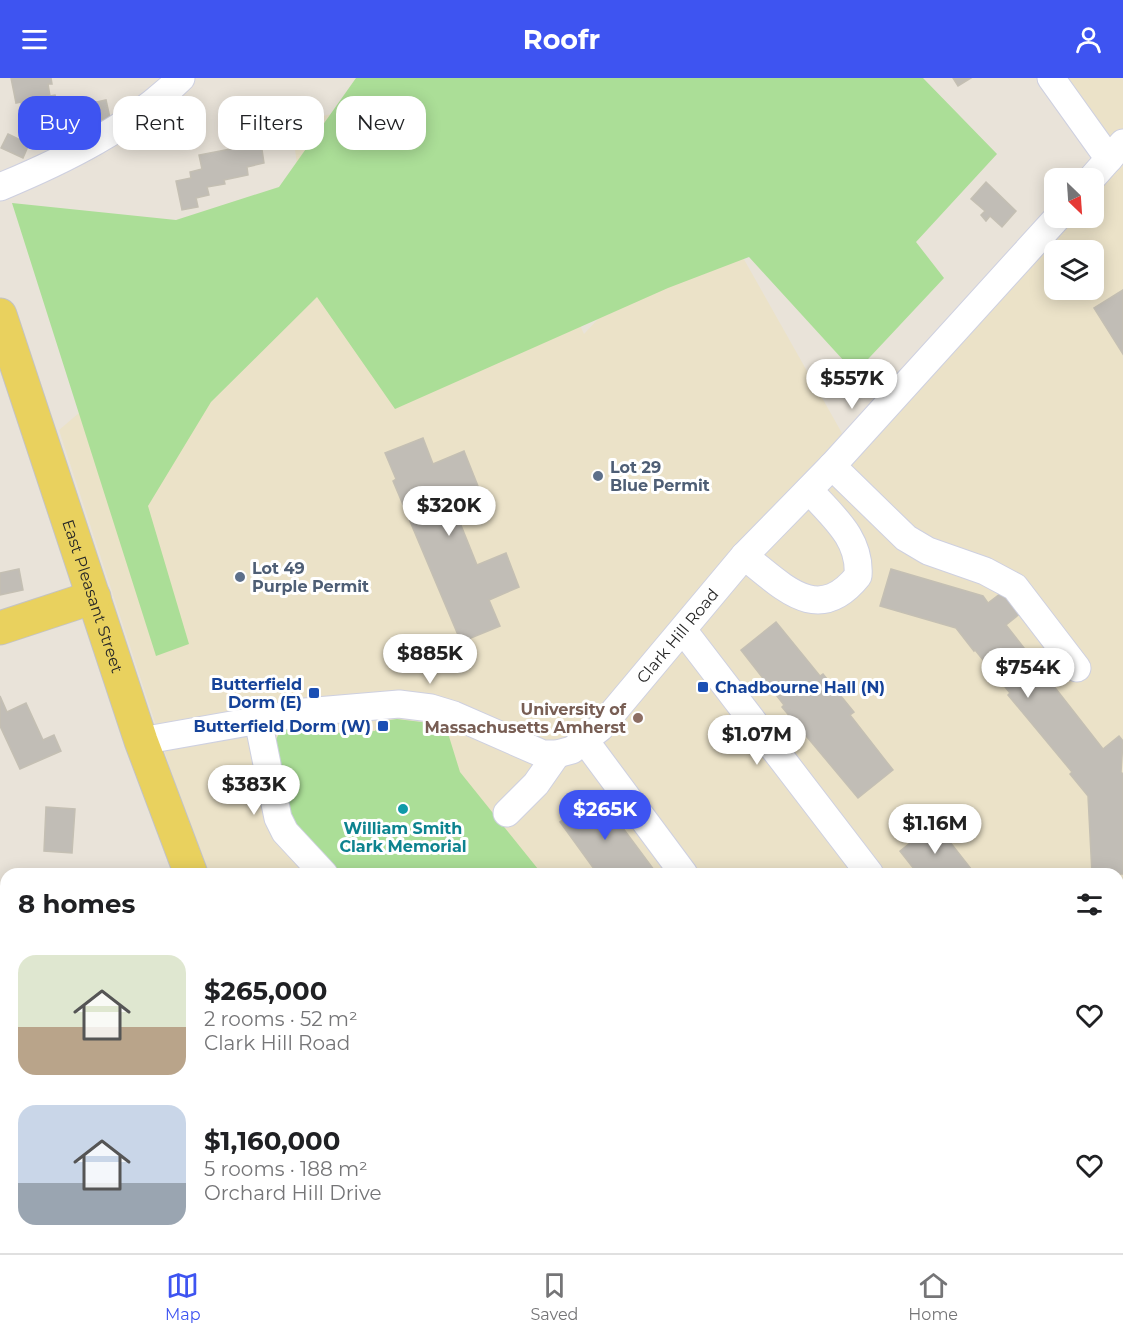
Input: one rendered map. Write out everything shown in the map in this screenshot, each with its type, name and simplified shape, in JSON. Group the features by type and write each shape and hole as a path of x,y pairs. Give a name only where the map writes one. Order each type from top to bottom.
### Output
{"main road":[{"name":"East Pleasant Street","path":"0,315 141,741 189,868"},
{"path":"0,628 94,597"}],"street":[{"path":"0,187 42,170 119,128 162,96 181,78"},
{"path":"1051,78 1108,160"},
{"name":"Clark Hill Road","path":"556,754 586,742 630,695 744,556 832,466 1048,228"},
{"path":"832,466 906,538 928,551 999,577 1015,587 1077,668"},
{"path":"744,556 802,597 822,600 838,596 847,590 858,576 857,550 836,519 809,490"},
{"path":"683,630 865,868"},
{"path":"141,741 347,707 418,706 454,715 525,748 543,754 556,754"},
{"path":"258,720 278,818 285,832 318,868"},
{"path":"586,742 680,868"},
{"path":"507,813 536,784 556,754"}],"shaded area":[{"name":"University of Massachusetts Amherst","path":"456,78 466,78 584,334 710,199 856,458 1044,251 1044,300 1104,300 1104,240 1054,240 1065,228 1104,228 1104,184 1120,166 1065,78 1123,78 1123,868 208,868 182,804 59,430 304,221 295,150 324,150 324,116 336,112 336,150 426,150 426,96 393,96"}],"green space":[{"path":"356,78 923,78 997,154 916,242 944,278 855,373 749,257 668,288 395,409 317,297 211,402 148,506 189,644 156,656 12,203 176,220 279,187 305,150 324,150 324,123 336,106 336,150 426,150 426,96 343,96"},
{"path":"397,719 438,724 447,730 460,772 537,868 333,868 295,829 289,812 275,741 280,732 291,727 311,734 375,731 383,721"}],"building":[{"path":"11,78 51,78 52,84 48,84 50,96 18,96 18,103 16,103"},
{"path":"953,78 971,78 958,86"},
{"path":"106,100 110,118 101,120 101,101"},
{"path":"8,134 18,139 18,150 26,150 23,158 1,148"},
{"path":"225,150 262,150 264,163 247,167 248,175 224,180 225,184 207,187 209,195 196,198 198,207 182,210 176,181 191,178 190,172 202,169 199,155"},
{"path":"986,182 1016,211 1002,227 990,216 986,221 981,215 985,211 971,199"},
{"path":"1123,290 1123,354 1094,308"},
{"path":"423,438 433,464 464,451 478,486 450,498 477,565 506,553 519,587 489,600 500,626 461,642 393,481 396,479 385,453"},
{"path":"19,569 23,590 0,595 0,573"},
{"path":"891,569 983,596 988,603 1005,590 1022,612 1006,625 1103,749 1119,736 1123,741 1121,772 1123,774 1123,868 1092,868 1088,796 1070,774 1072,772 1008,695 1010,693 956,628 880,606"},
{"path":"776,622 820,676 823,674 854,712 850,715 893,770 858,798 782,707 784,705 741,650"},
{"path":"0,696 7,712 26,703 43,740 54,735 61,751 20,769 0,726"},
{"path":"593,795 608,814 611,812 653,868 593,868 560,822"},
{"path":"46,807 75,809 72,853 44,851"},
{"path":"935,823 970,868 913,868 900,851"}],"place":[{"name":"Lot 29 Blue Permit","path":"598,476"},
{"name":"Lot 49 Purple Permit","path":"240,577"},
{"name":"Chadbourne Hall (N)","path":"703,687"},
{"name":"Butterfield Dorm (E)","path":"314,693"},
{"name":"University of Massachusetts Amherst","path":"638,718"},
{"name":"Butterfield Dorm (W)","path":"383,726"},
{"name":"William Smith Clark Memorial","path":"403,809"}]}
